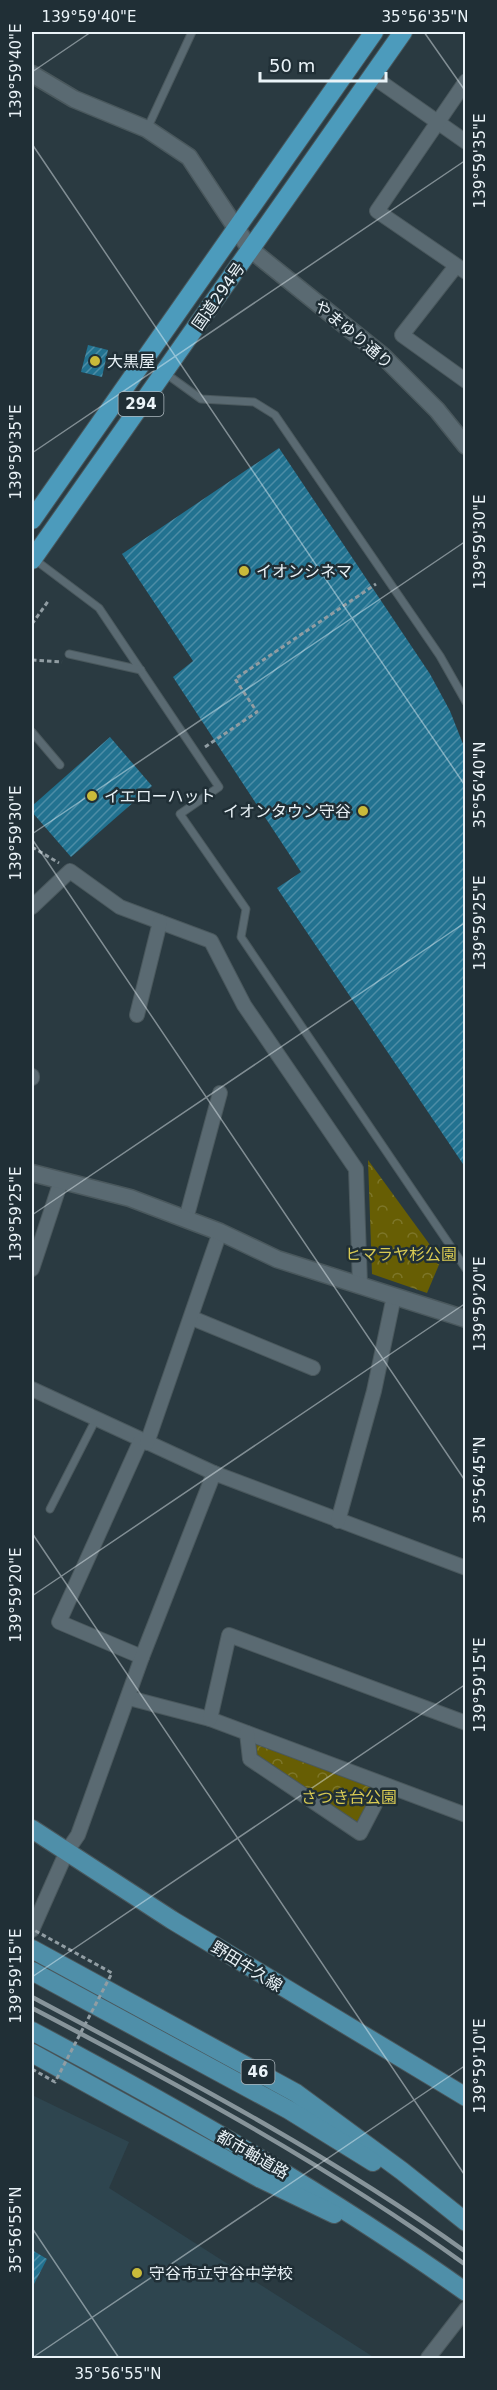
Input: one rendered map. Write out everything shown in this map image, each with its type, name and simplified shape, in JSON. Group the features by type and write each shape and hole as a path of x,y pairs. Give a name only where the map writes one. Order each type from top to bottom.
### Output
{"highway":[{"name":"国道294号","path":"32,520 374,32"},
{"name":"国道294号","path":"32,559 403,32"}],"main road":[{"name":"野田牛久線","path":"32,1829 325,2014 465,2097"},
{"name":"46","path":"32,1949 296,2093 402,2171 465,2223"},
{"name":"46","path":"32,1971 289,2110 385,2169 465,2223"},
{"name":"都市軸道路","path":"32,2031 263,2159 406,2249 465,2292"},
{"path":"32,2053 261,2179 406,2249"}],"street":[{"name":"やまゆり通り","path":"32,75 74,99 147,129 189,157 250,249 383,356 437,410 465,446"},
{"path":"372,76 465,142"},
{"path":"465,81 377,211 461,269 402,335 465,381"},
{"path":"32,907 70,871 120,907 211,941 244,1005 356,1169 360,1285"},
{"path":"137,1015 160,922"},
{"path":"186,1219 220,1092"},
{"path":"32,1173 130,1198 220,1232 278,1259 465,1319"},
{"path":"32,1269 62,1182"},
{"path":"142,1657 59,1622 144,1441 192,1318 220,1232"},
{"path":"338,1521 374,1391 394,1296"},
{"path":"192,1318 313,1368"},
{"path":"32,1389 214,1473 465,1568"},
{"path":"32,1929 67,1851 78,1835 142,1657 214,1473"},
{"path":"210,1719 229,1635 465,1723"},
{"path":"129,1698 210,1719 465,1815"},
{"path":"247,1733 250,1759 360,1833 385,1785"},
{"path":"428,2358 465,2309"}],"lane":[{"path":"147,129 192,32"},
{"path":"163,372 201,399 254,402 275,415 440,656 465,702"},
{"path":"32,559 99,608 219,787 180,814 246,909 241,937 465,1269"},
{"path":"69,654 141,670"},
{"path":"32,732 60,765"},
{"path":"50,1509 96,1419"}],"path":[{"path":"215,740 257,712 235,679 371,588"},
{"path":"32,624 49,600"},
{"path":"32,660 62,662 69,654"},
{"path":"32,847 70,871"},
{"path":"32,1929 112,1973 55,2082 32,2069"}],"shaded area":[{"name":"守谷市立守谷中学校","path":"32,2095 129,2142 109,2188 375,2358 32,2358"}],"green space":[{"name":"ヒマラヤ杉公園","path":"368,1160 441,1260 427,1293 372,1274"},
{"name":"さつき台公園","path":"247,1733 385,1785 360,1833 250,1759"}],"building":[{"name":"大黒屋","path":"88,345 108,350 102,377 81,372"},
{"name":"イオンタウン守谷","path":"279,448 430,674 450,711 465,749 465,1167 277,888 301,872 173,677 193,661 122,554"},
{"name":"イエローハット","path":"110,737 152,786 71,857 32,812 32,806"},
{"path":"32,2250 47,2259 32,2288"}],"railway":[{"path":"32,1997 253,2117 361,2182 466,2252"},
{"path":"32,2008 254,2129 361,2194 466,2265"}],"place":[{"name":"大黒屋","path":"95,361"},
{"name":"イオンシネマ","path":"244,571"},
{"name":"イエローハット","path":"92,796"},
{"name":"イオンタウン守谷","path":"363,811"},
{"name":"守谷市立守谷中学校","path":"137,2273"}]}
